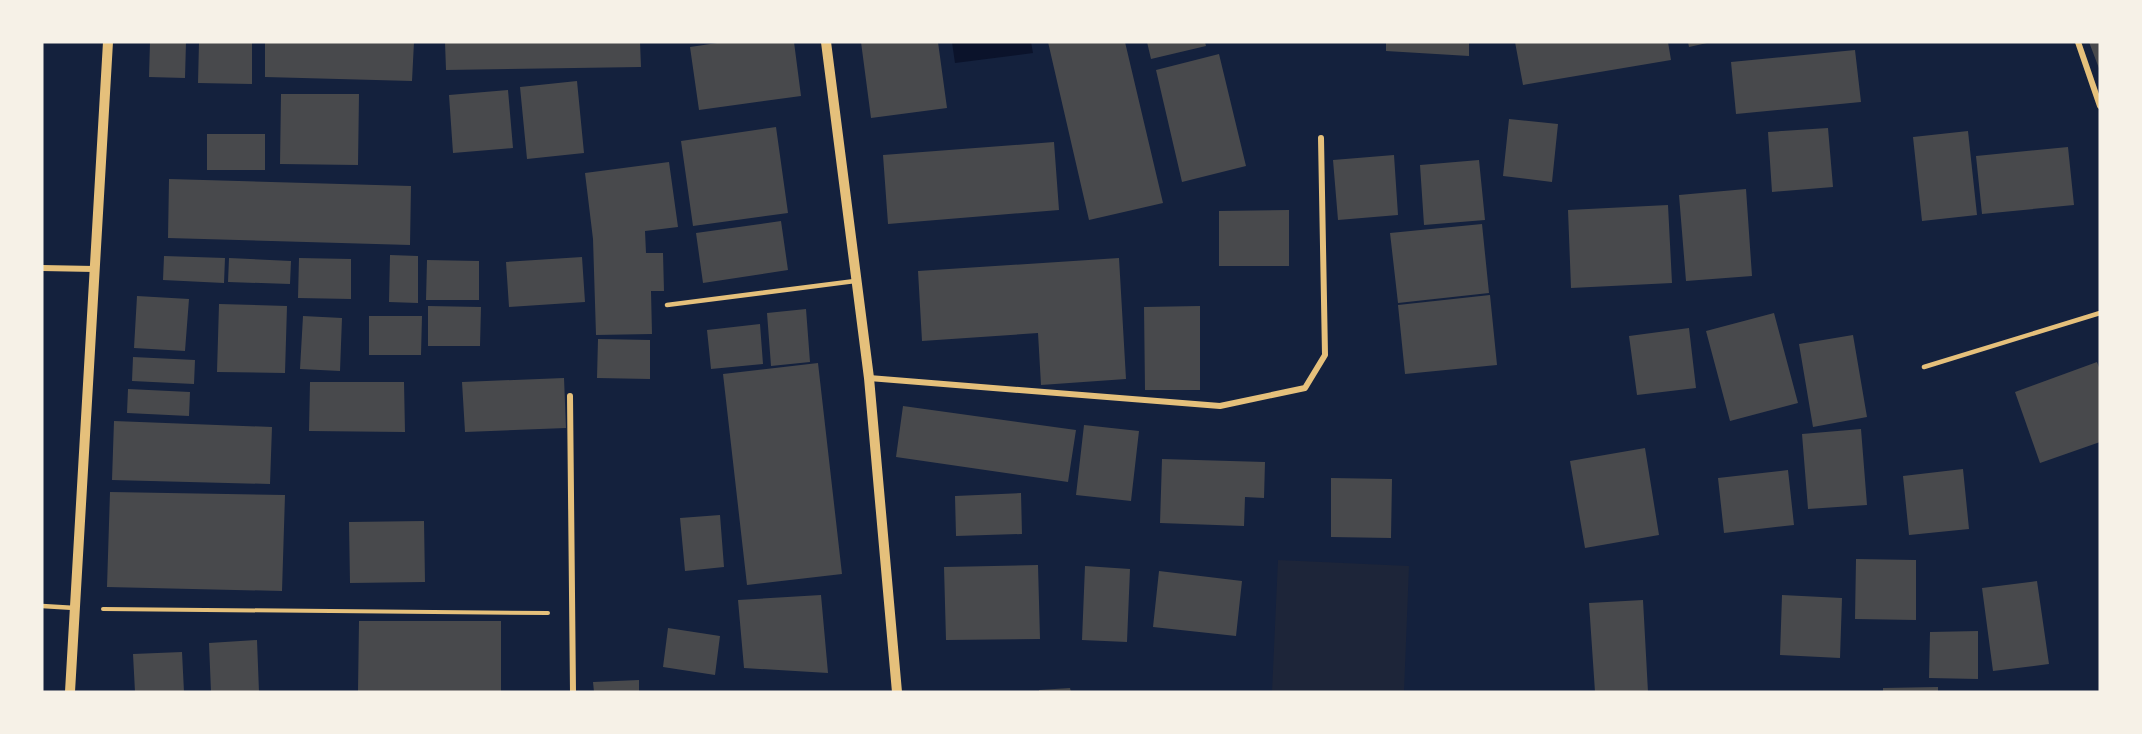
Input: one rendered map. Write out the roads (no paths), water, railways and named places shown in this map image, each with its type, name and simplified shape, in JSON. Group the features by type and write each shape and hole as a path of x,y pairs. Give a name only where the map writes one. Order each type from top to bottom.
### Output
{"street":[{"path":"70,692 108,42"},
{"path":"826,42 869,378 897,692"},
{"path":"2078,42 2100,106"},
{"path":"869,378 1220,406 1305,388 1325,355 1321,138"},
{"path":"42,268 94,269"},
{"path":"570,396 573,692"}],"lane":[{"path":"667,305 856,281"},
{"path":"1924,367 2100,313"},
{"path":"42,606 75,608"}]}
